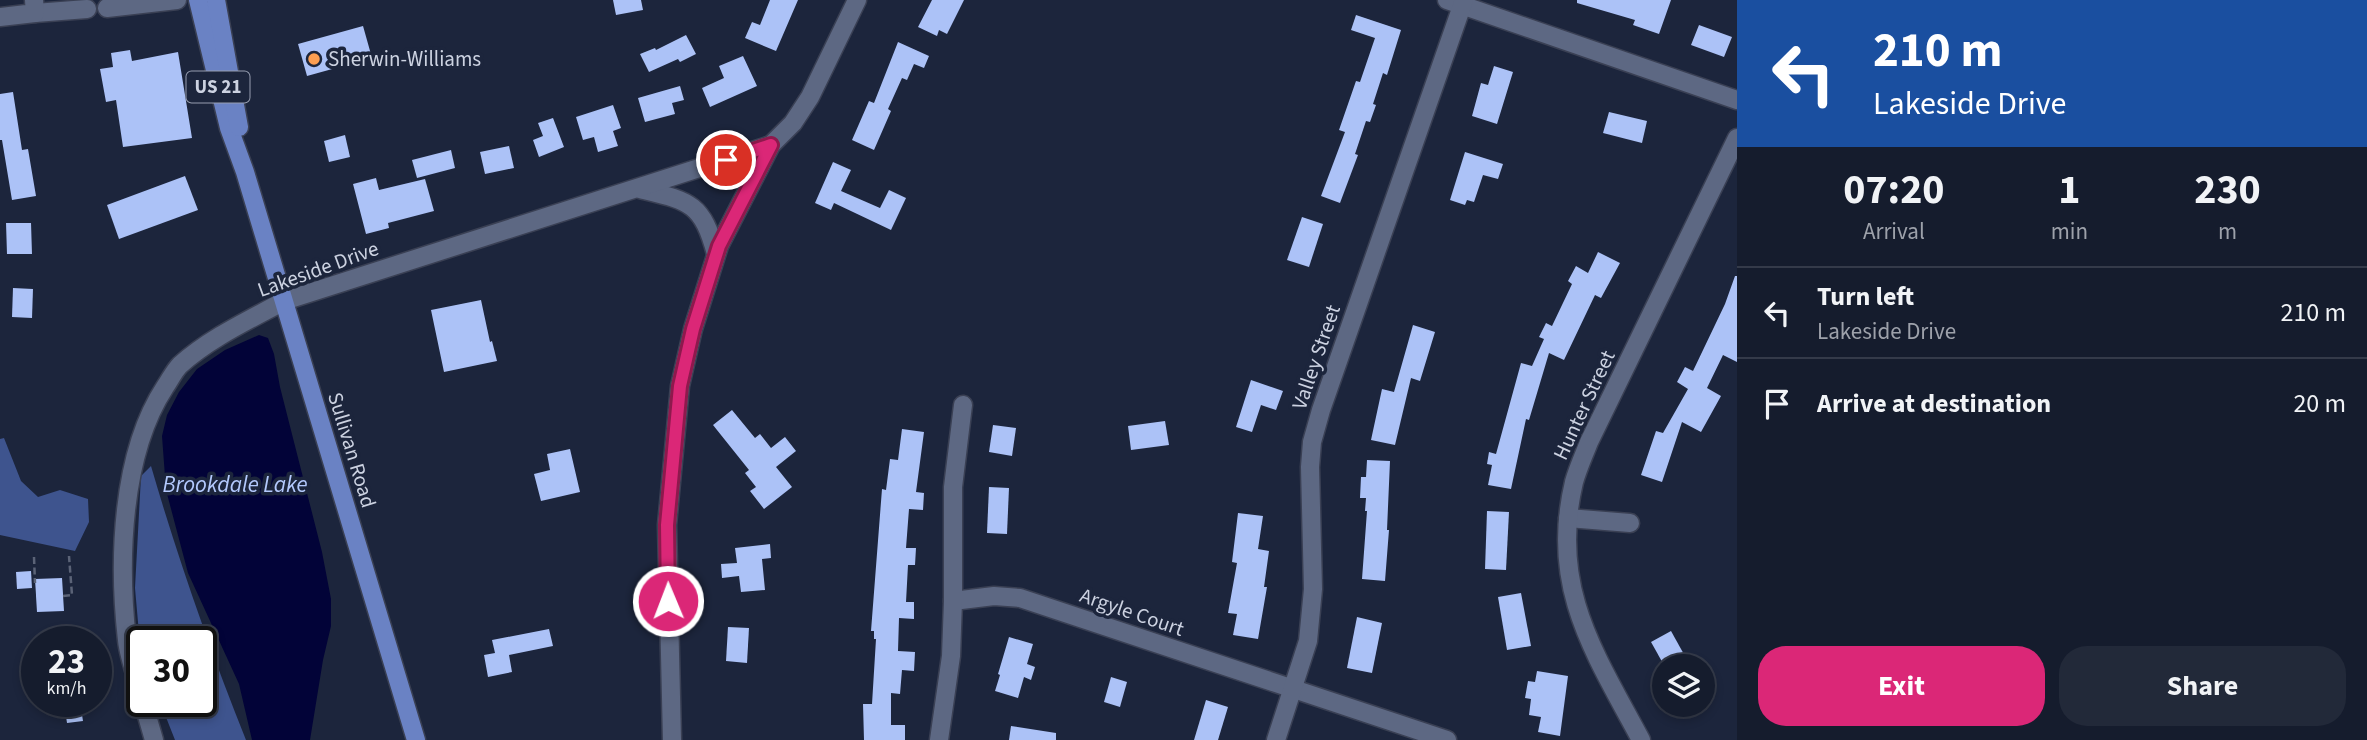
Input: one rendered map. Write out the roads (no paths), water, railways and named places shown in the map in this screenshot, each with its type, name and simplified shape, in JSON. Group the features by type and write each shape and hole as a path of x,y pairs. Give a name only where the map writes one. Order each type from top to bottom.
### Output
{"main road":[{"name":"Sullivan Road","path":"198,0 229,128 245,172 416,740"},
{"name":"Sullivan Road","path":"216,0 242,138 245,172"}],"street":[{"path":"107,8 177,0"},
{"path":"671,740 667,525 680,386 693,329 716,254 771,145 793,123 810,97 857,0"},
{"path":"1457,2 1737,100"},
{"name":"Valley Street","path":"1276,740 1308,641 1313,589 1310,467 1312,442 1457,2"},
{"path":"0,17 35,6 87,9"},
{"name":"Hunter Street","path":"1642,740 1593,650 1576,608 1567,565 1568,519 1575,480 1589,442 1737,138"},
{"name":"Lakeside Drive","path":"126,626 123,566 129,489 137,445 154,404 178,366 229,330 284,301 771,145"},
{"path":"636,188 674,196 695,209 708,224 716,254"},
{"path":"939,740 951,656 953,487 963,405"},
{"path":"1568,519 1630,523"},
{"name":"Argyle Court","path":"953,601 994,596 1020,598 1447,740"},
{"path":"147,717 154,740"}],"water":[{"name":"Brookdale Lake","path":"259,335 268,338 322,552 331,599 331,626 310,740 252,740 239,684 217,636 217,626 212,626 188,573 166,490 162,436 167,415 179,392 197,369 225,350"}],"place":[{"name":"Sherwin-Williams","path":"314,59"}]}
